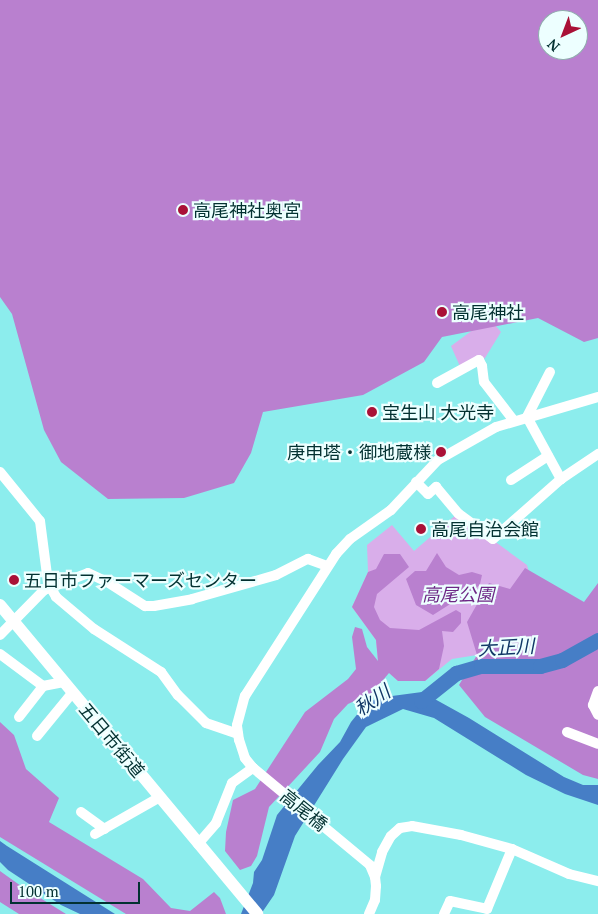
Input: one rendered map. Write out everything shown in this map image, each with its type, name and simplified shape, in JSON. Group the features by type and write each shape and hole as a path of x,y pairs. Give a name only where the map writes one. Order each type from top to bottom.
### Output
{"main road":[{"name":"五日市街道","path":"0,605 256,914"}],"street":[{"path":"438,383 479,360 482,366 484,382 514,421"},
{"path":"528,417 550,372"},
{"path":"198,844 216,822 232,783 253,768 244,754 238,734 239,711 248,690 327,566 346,543 386,514 438,460 455,449 489,430 598,397"},
{"path":"528,417 560,479"},
{"path":"416,482 428,494 436,487 459,514 493,539 560,479 598,454"},
{"path":"511,480 548,456"},
{"path":"0,472 40,521 44,562 51,588 62,602 94,629 161,672 178,695 206,723 238,734"},
{"path":"0,636 44,590 88,573 109,583 145,606 154,606 192,599 276,575 308,559 327,566"},
{"path":"0,654 43,686"},
{"path":"19,716 43,686 64,682"},
{"path":"598,691 592,705 598,715"},
{"path":"37,736 73,692"},
{"path":"567,732 598,744"},
{"name":"高尾橋","path":"253,768 367,862 375,877"},
{"path":"81,812 100,832 160,797"},
{"path":"369,914 376,896 375,877 382,852 391,836 404,827 461,835 512,849 570,874 598,881"},
{"path":"444,914 450,901 487,909 512,849"}],"green space":[{"path":"0,0 598,0 598,338 584,342 538,318 442,337 424,362 363,395 263,412 251,453 234,483 184,498 108,499 61,462 44,430 12,314 0,297"},
{"path":"481,324 495,325 501,332 485,358 462,371 451,346"},
{"name":"高尾公園","path":"457,514 527,565 543,620 477,655 452,659 425,681 398,681 378,662 376,640 352,607 368,572 367,545 392,525 414,551"},
{"path":"437,553 446,567 459,575 472,572 482,575 480,584 466,601 455,601 433,615 416,605 406,579 415,571 426,571"},
{"path":"384,554 400,554 409,567 377,594 374,607 380,620 390,628 419,630 456,610 461,613 461,623 453,632 442,631 444,646 439,669 425,681 398,681 389,673 372,693 348,704 334,719 320,752 269,807 257,856 251,866 240,870 225,851 226,832 233,800 255,789 305,712 348,679 356,669 352,637 355,627 362,629 367,647 378,661 376,640 352,607 368,572 376,569"},
{"path":"525,568 584,602 598,583 598,779 583,775 485,717 459,685 477,655 467,622 489,583 510,589"},
{"path":"0,722 14,735 26,769 59,798 49,822 143,879 171,908 190,911 214,892 220,898 226,914 126,914 0,837"},
{"path":"0,871 66,914 19,914 0,902"}],"water":[{"path":"422,692 469,718 564,777 583,785 598,785 598,805 565,794 526,775 434,718 403,709 366,727 343,759 295,836 274,895 261,914 241,914 253,883 254,872 262,860 277,815 318,765 340,742 351,722 364,706 377,698"},
{"path":"0,841 115,914 80,914 61,905 8,870 0,862"}],"waterway":[{"name":"大正川","path":"421,701 456,673 481,666 540,666 562,660 598,640"}],"place":[{"name":"高尾神社奥宮","path":"183,210"},
{"name":"高尾神社","path":"442,312"},
{"name":"宝生山 大光寺","path":"372,412"},
{"name":"庚申塔・御地蔵様","path":"441,452"},
{"name":"高尾自治会館","path":"421,529"},
{"name":"五日市ファーマーズセンター","path":"14,580"}],"water label":[{"name":"秋川","path":"372,700"}]}
